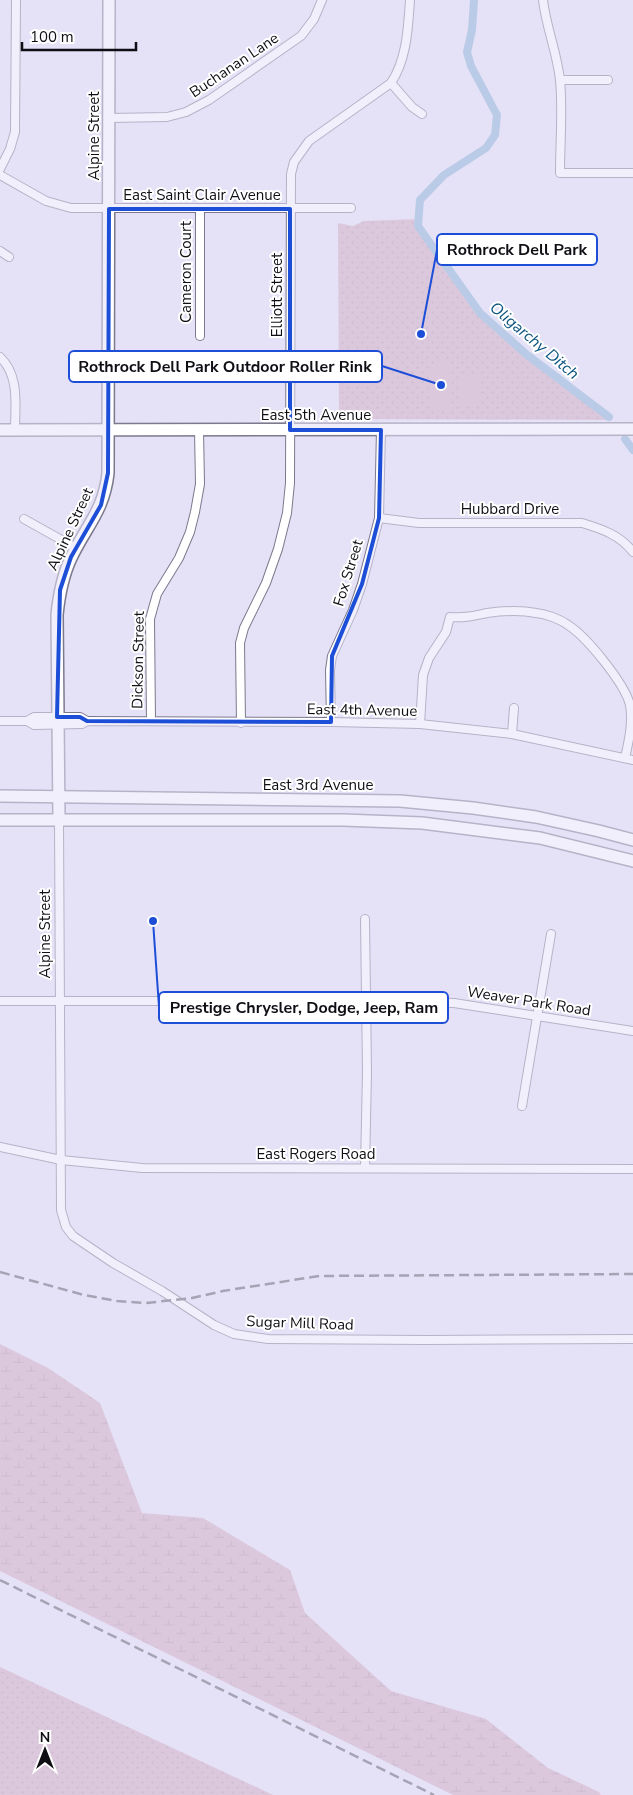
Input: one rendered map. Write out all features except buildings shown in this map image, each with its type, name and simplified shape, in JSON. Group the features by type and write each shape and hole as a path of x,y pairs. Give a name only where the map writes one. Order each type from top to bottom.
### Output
{"street":[{"path":"0,169 10,149 15,132 16,0"},
{"name":"Alpine Street","path":"61,1160 57,615 58,600 65,571 76,548 97,514 104,495 108,473 109,0"},
{"name":"Buchanan Lane","path":"109,118 167,117 186,112 209,100 301,36 314,19 322,0"},
{"name":"Elliott Street","path":"241,723 240,643 244,628 266,583 280,540 287,513 290,483 290,174 294,162 309,141 391,83 403,59 410,0"},
{"path":"543,0 560,80 560,173 633,173"},
{"path":"560,80 608,80"},
{"path":"391,83 412,107 422,114"},
{"name":"East Saint Clair Avenue","path":"0,175 46,201 58,206 71,208 351,208"},
{"name":"Cameron Court","path":"200,208 200,336"},
{"path":"0,251 9,257"},
{"path":"0,357 13,374 15,384 15,430"},
{"name":"East 5th Avenue","path":"0,430 633,430"},
{"name":"Dickson Street","path":"151,721 150,619 157,594 179,558 196,512 200,484 199,430"},
{"name":"Fox Street","path":"331,722 330,670 332,656 353,610 362,584 379,518 380,430"},
{"name":"Hubbard Drive","path":"379,518 419,523 582,523 600,528 616,536 626,543 633,552"},
{"path":"24,519 76,548"},
{"path":"420,724 423,675 429,658 446,632 450,617 465,618 488,613 535,612 568,624 585,639 624,690 630,704 632,718 629,759"},
{"path":"512,734 514,708"},
{"name":"East 4th Avenue","path":"0,721 27,721 34,725 57,721 82,724 87,721 420,724 512,734 629,759"},
{"name":"East 3rd Avenue","path":"0,796 370,800 442,805 536,817 633,840"},
{"path":"0,820 343,820 422,823 533,837 633,861"},
{"path":"365,1168 366,919"},
{"path":"522,1106 551,934"},
{"name":"Weaver Park Road","path":"0,1001 367,1001 454,1003 633,1031"},
{"name":"East Rogers Road","path":"0,1147 61,1160 142,1168 633,1169"},
{"name":"Sugar Mill Road","path":"61,1160 61,1210 66,1227 73,1236 214,1325 234,1334 284,1339 633,1339"}],"highlighted area":[{"path":"109,209 290,209 290,430 381,430 379,518 362,584 332,656 331,722 87,721 80,717 57,717 60,590 71,557 101,505 108,473"}],"green space":[{"path":"419,219 418,226 480,313 526,354 611,420 339,419 338,223 353,226 364,221"},
{"path":"437,361 450,362 451,367 452,406 446,411 435,411 431,409 430,404 430,366"},
{"path":"461,377 480,377 480,404 461,404"},
{"path":"0,1344 48,1368 100,1403 142,1513 203,1518 290,1570 305,1613 391,1691 486,1719 548,1768 599,1792 601,1795 453,1795 0,1571"},
{"path":"0,1667 273,1795 0,1795"}],"waterway":[{"name":"Oligarchy Ditch","path":"474,0 472,30 467,52 471,66 497,115 495,135 486,148 444,175 420,200 418,226 480,313 526,354 609,417"},
{"name":"Oligarchy Ditch","path":"625,439 633,450"}],"railway":[{"path":"0,1272 84,1295 117,1301 146,1303 192,1298 223,1291 319,1276 633,1274"},
{"path":"0,1580 434,1795"}],"place":[{"name":"Rothrock Dell Park","path":"421,334"},
{"name":"Rothrock Dell Park Outdoor Roller Rink","path":"441,385"},
{"name":"Prestige Chrysler, Dodge, Jeep, Ram","path":"153,921"}]}
